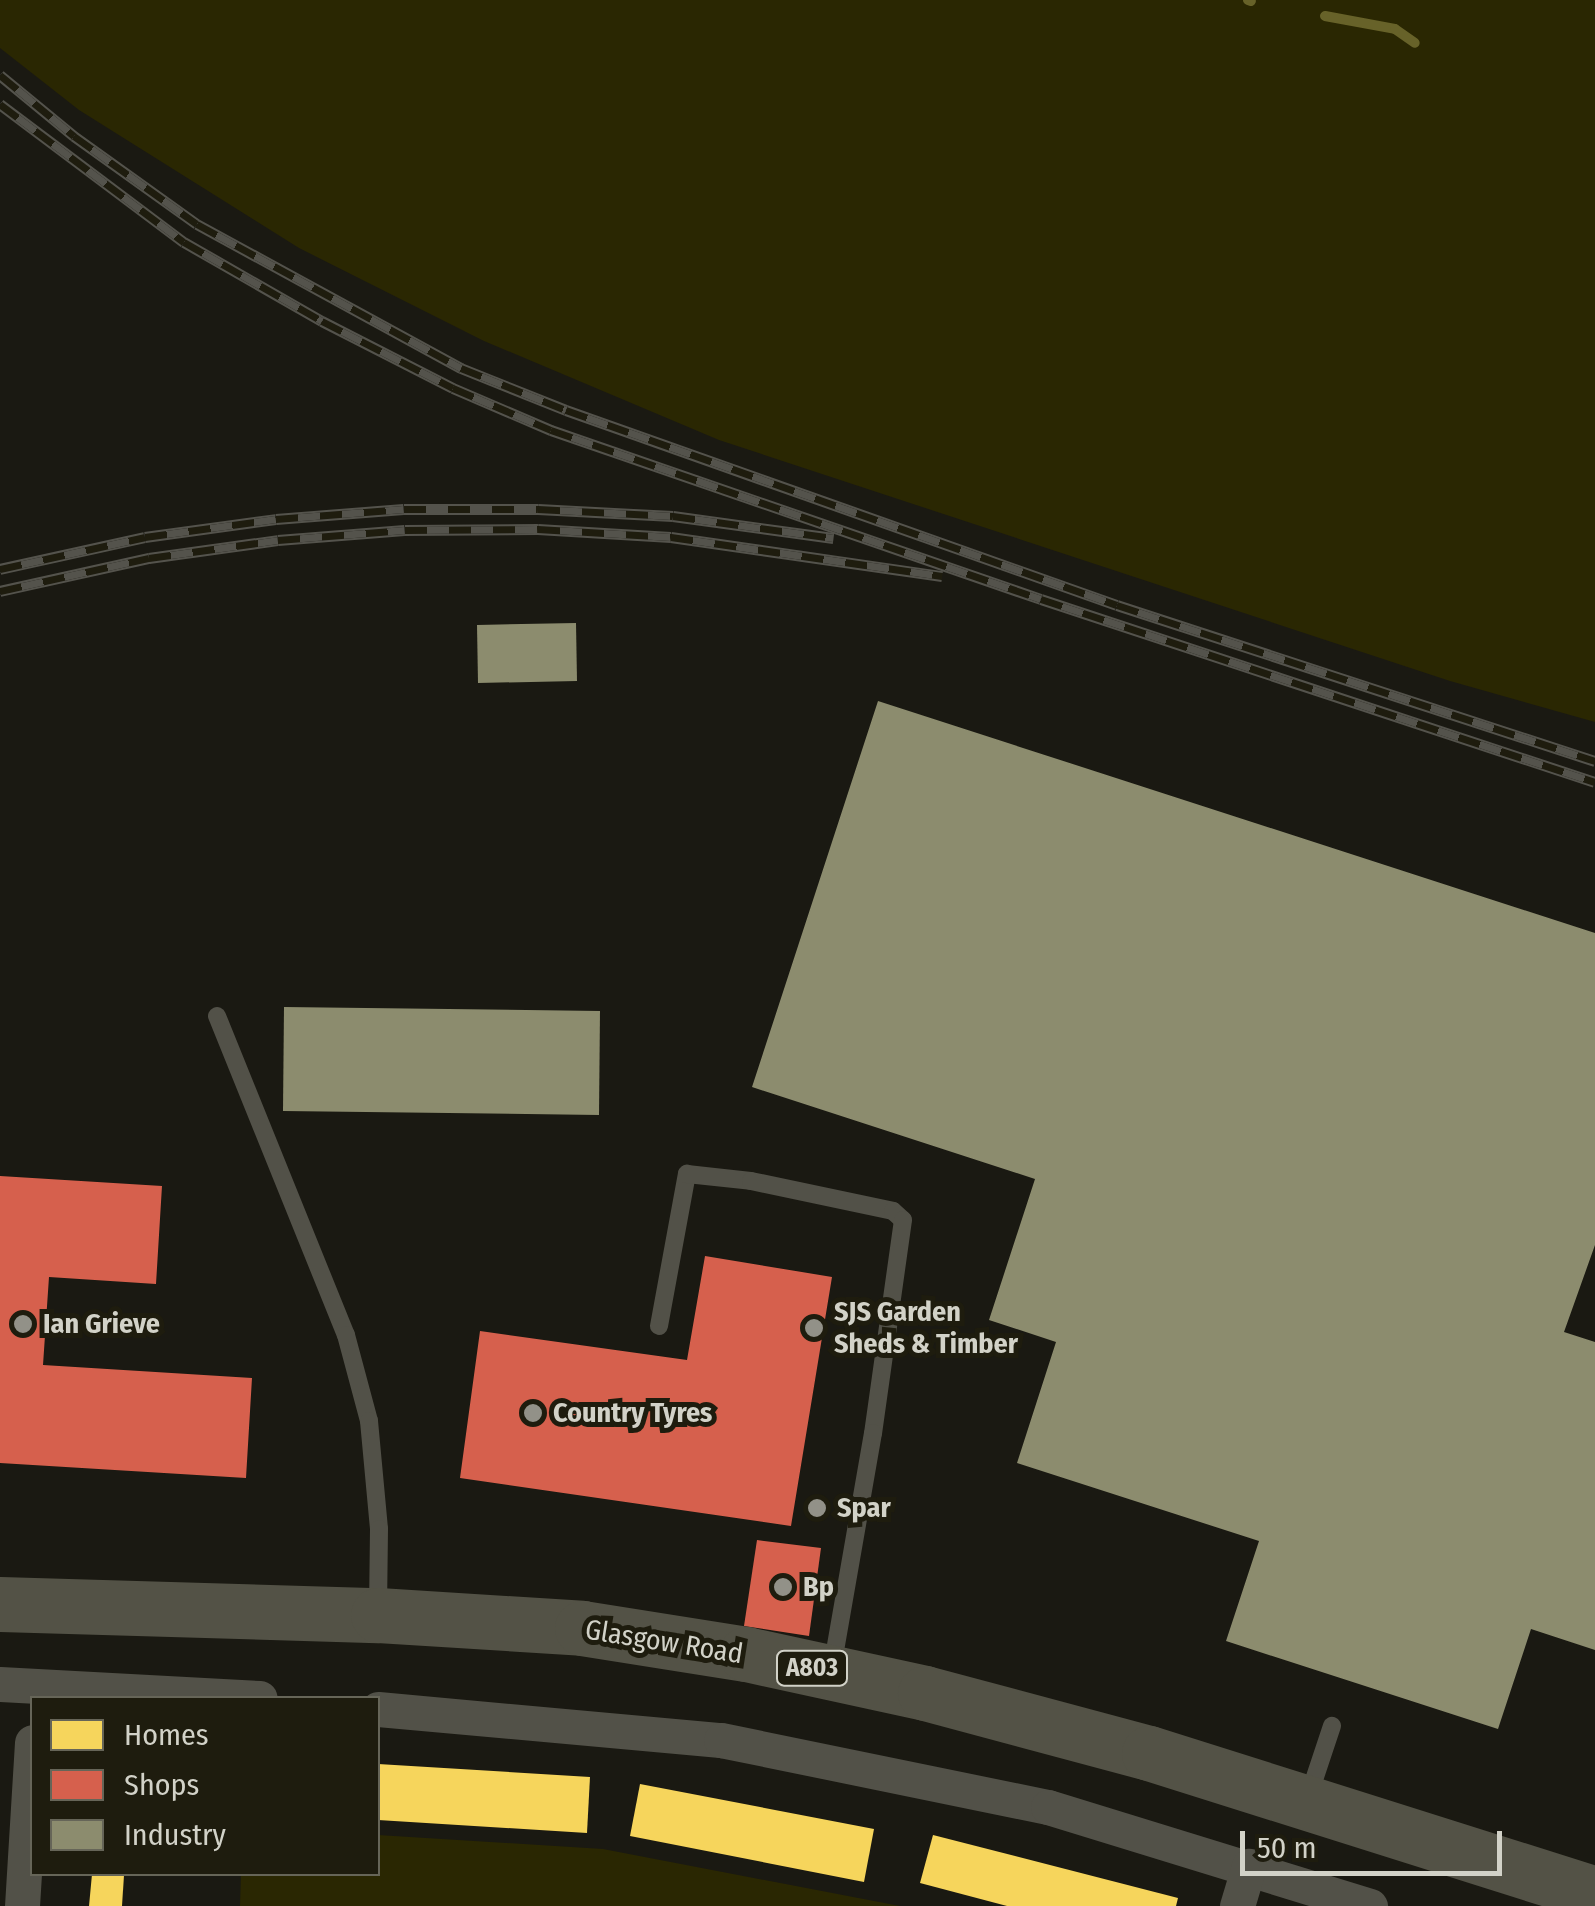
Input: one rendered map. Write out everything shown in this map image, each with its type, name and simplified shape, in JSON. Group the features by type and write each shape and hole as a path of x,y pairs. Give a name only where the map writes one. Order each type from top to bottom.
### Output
{"main road":[{"name":"Glasgow Road","path":"0,1604 378,1615 582,1628 831,1673 1149,1753 1595,1894"}],"street":[{"path":"0,1684 36,1692 185,1696"},
{"path":"380,1709 722,1740 1048,1806 1370,1906"},
{"path":"22,1906 30,1775"},
{"path":"1237,1906 1249,1866"}],"lane":[{"path":"217,1016 346,1336 369,1420 378,1529 378,1615"},
{"path":"659,1326 687,1174 751,1181 893,1211 902,1220 870,1450 831,1673"},
{"path":"1307,1803 1332,1726"}],"shaded area":[{"path":"0,0 1595,0 1595,722 1450,681 719,440 484,341 299,248 79,110 0,48"},
{"path":"380,1835 603,1849 900,1906 240,1906 241,1876 380,1876"}],"building: Homes":[{"path":"380,1764 590,1777 587,1833 380,1820"},
{"path":"640,1784 874,1829 864,1882 630,1836"},
{"path":"933,1835 1178,1898 1176,1906 1007,1906 920,1883"},
{"path":"92,1876 124,1876 122,1906 89,1906"}],"building: Shops":[{"name":"Ian Grieve","path":"0,1176 162,1186 156,1284 49,1277 43,1365 252,1378 246,1478 0,1463"},
{"path":"705,1256 832,1277 791,1526 460,1478 480,1331 687,1360"},
{"name":"Bp","path":"757,1540 821,1548 809,1636 744,1626"}],"building: Industry":[{"path":"576,623 577,681 478,683 477,625"},
{"path":"878,701 1595,933 1595,1245 1564,1332 1595,1342 1595,1650 1531,1629 1498,1729 1226,1641 1259,1541 1017,1463 1056,1342 989,1320 1035,1179 752,1087"},
{"path":"284,1007 600,1011 599,1115 283,1111"}],"waterway":[{"path":"1325,16 1395,29 1415,43"}],"railway":[{"path":"0,75 74,136 197,224 461,368 566,410 1117,605 1595,761"},
{"path":"0,104 184,242 322,321 453,388 551,430 1041,599 1595,782"},
{"path":"0,569 145,537 276,519 404,509 538,509 673,516 833,538"},
{"path":"0,591 149,558 278,540 405,530 538,529 671,537 942,576"}],"place":[{"name":"Ian Grieve","path":"23,1324"},
{"name":"SJS Garden Sheds & Timber","path":"814,1328"},
{"name":"Country Tyres","path":"533,1413"},
{"name":"Spar","path":"817,1508"},
{"name":"Bp","path":"783,1587"}]}
